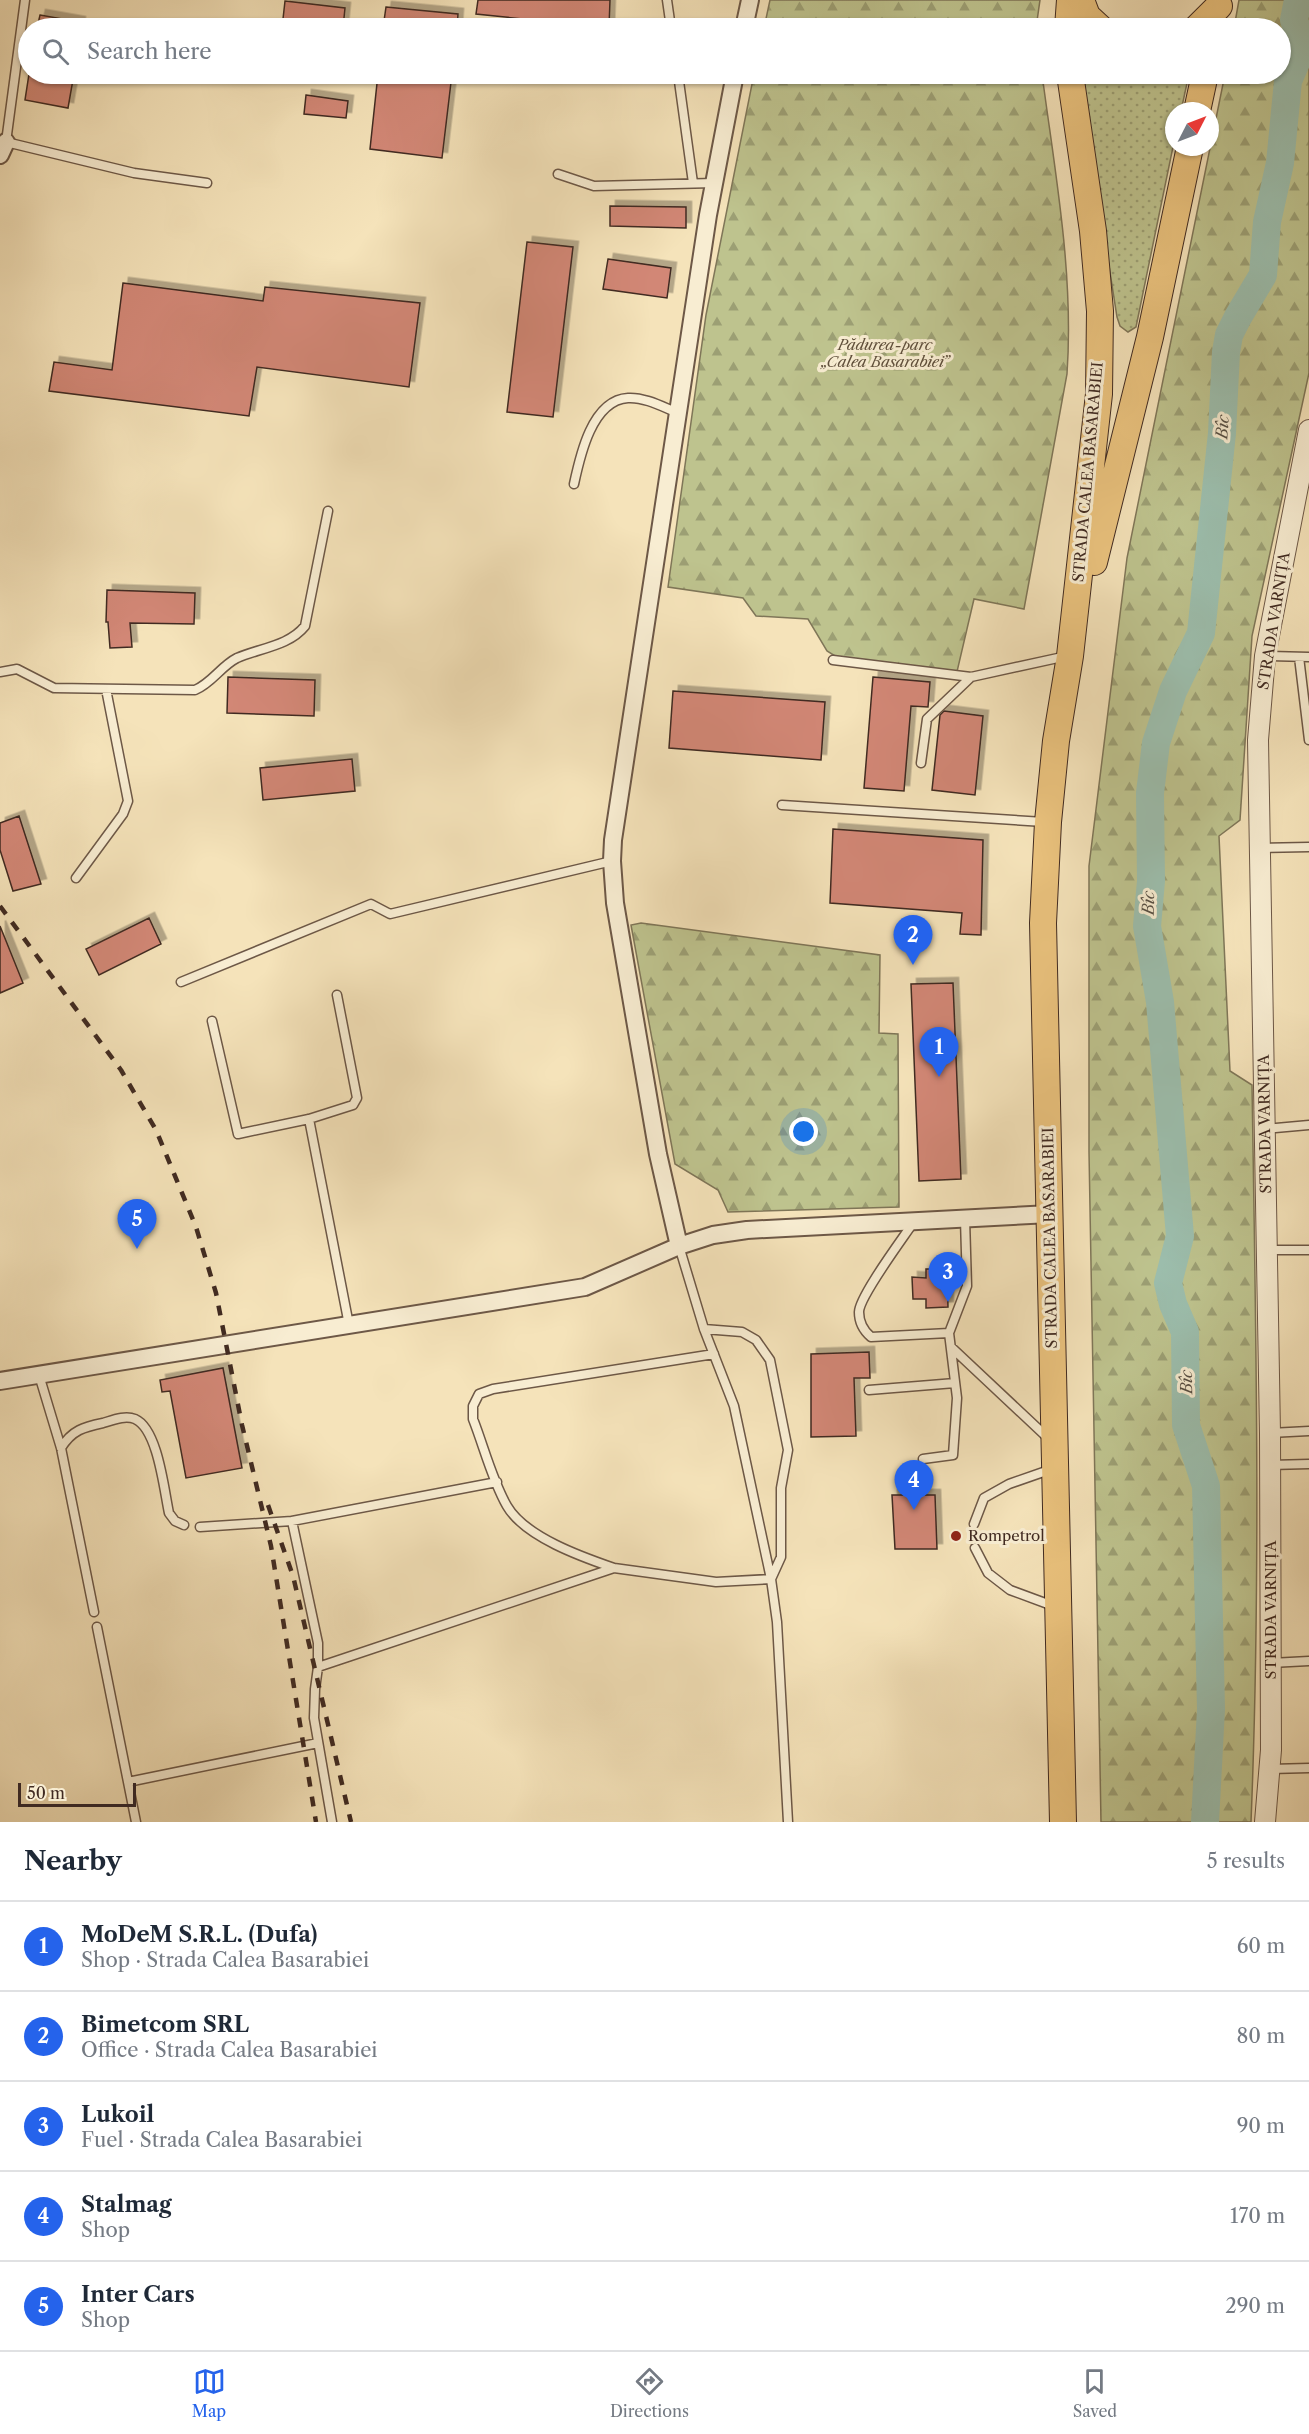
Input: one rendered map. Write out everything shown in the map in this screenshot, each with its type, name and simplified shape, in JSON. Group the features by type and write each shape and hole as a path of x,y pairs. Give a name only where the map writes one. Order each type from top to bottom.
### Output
{"main road":[{"path":"1069,18 1070,0"},
{"path":"1081,0 1089,18"},
{"name":"STRADA CALEA BASARABIEI","path":"1063,1822 1043,923 1048,822 1056,741 1070,656 1099,394 1100,311 1093,231 1071,84"},
{"path":"1199,102 1203,84"},
{"name":"STRADA CALEA BASARABIEI","path":"1070,656 1150,337 1188,156"}],"street":[{"path":"746,18 750,0"},
{"path":"679,1246 658,1154 615,903 612,861 613,840 678,413 714,183 733,84"},
{"name":"STRADA VARNIȚA","path":"1265,1822 1270,1770 1270,1433 1258,740 1265,656 1309,430"},
{"path":"0,1381 585,1287 679,1246 713,1235 747,1230 1050,1214"}],"lane":[{"path":"22,18 25,0"},
{"path":"667,0 670,18"},
{"path":"18,47 3,149 134,173 207,183"},
{"path":"679,84 693,183"},
{"path":"558,174 594,186 714,183"},
{"path":"574,484 581,450 596,421 609,404 626,398 640,399 678,413"},
{"path":"0,672 17,669 54,688 195,690 203,687 236,658 282,642 300,632 305,626 328,511"},
{"path":"833,660 971,677 1070,656"},
{"path":"1265,656 1309,657"},
{"path":"1299,657 1309,740"},
{"path":"921,763 927,719 971,677"},
{"path":"76,878 123,814 128,801 106,689"},
{"path":"782,805 1048,822"},
{"path":"1260,848 1309,847"},
{"path":"181,981 370,904 390,914 612,861"},
{"path":"212,1021 238,1134 309,1119 353,1105 357,1098 338,995"},
{"path":"309,1119 349,1325"},
{"path":"1265,1129 1309,1125"},
{"path":"923,1459 953,1455 957,1398 949,1333 967,1286 965,1220"},
{"path":"914,1222 860,1303 860,1321 865,1332 871,1337 949,1333"},
{"path":"679,1246 704,1329 734,1406 771,1579 777,1622 788,1822"},
{"path":"1268,1250 1309,1250"},
{"path":"704,1329 742,1332 756,1340 770,1360 788,1450 781,1488 781,1557 771,1579"},
{"path":"951,1347 1055,1456 984,1498 974,1524"},
{"path":"714,1354 493,1389 479,1394 473,1406 473,1419 508,1507 524,1525 574,1555 614,1568 716,1582 771,1579"},
{"path":"39,1375 61,1448 94,1612"},
{"path":"869,1390 955,1383"},
{"path":"61,1448 68,1437 81,1428 127,1417 137,1420 152,1438 169,1513 184,1526"},
{"path":"1270,1433 1309,1431"},
{"path":"1270,1465 1309,1464"},
{"path":"200,1527 292,1521 497,1482"},
{"path":"292,1521 318,1643 314,1718 332,1822"},
{"path":"975,1548 988,1574 1010,1590 1058,1608"},
{"path":"318,1667 614,1568"},
{"path":"97,1627 136,1822"},
{"path":"1271,1663 1309,1661"},
{"path":"128,1782 318,1743"},
{"path":"1270,1770 1309,1768"}],"green space":[{"path":"770,0 1040,0 1037,18 766,18"},
{"path":"1239,0 1309,0 1309,373 1252,636 1240,820 1219,836 1230,1071 1252,1085 1257,1546 1251,1822 1101,1822 1089,1152 1089,866 1127,558 1208,156 1219,156 1219,104 1223,84 1291,84 1291,18 1236,18"},
{"name":"Pădurea-parc „Calea Basarabiei”","path":"752,84 1043,84 1066,261 1067,374 1024,609 974,599 956,676 843,661 827,651 808,619 756,616 743,598 668,587 706,315"},
{"path":"1081,84 1187,84 1183,102 1165,102 1165,156 1171,156 1136,327 1128,332 1120,326"},
{"path":"641,923 880,955 879,1033 898,1034 899,1207 728,1212 718,1190 675,1164 631,925"}],"building":[{"path":"478,0 610,0 609,18 514,18 476,14"},
{"path":"285,1 345,8 344,18 283,18"},
{"path":"386,7 458,14 458,18 384,18"},
{"path":"40,15 57,18 39,18"},
{"path":"27,84 72,84 68,108 25,100"},
{"path":"377,84 451,84 442,158 370,149"},
{"path":"306,95 348,101 346,118 304,114"},
{"path":"610,206 686,207 686,228 610,226"},
{"path":"527,242 573,247 553,417 507,412"},
{"path":"608,259 671,268 667,298 603,289"},
{"path":"123,283 263,301 265,287 420,303 409,387 257,367 249,416 49,391 54,362 112,370"},
{"path":"107,590 195,593 194,624 130,623 132,647 110,648 108,622 106,622"},
{"path":"228,677 315,680 314,716 227,713"},
{"path":"873,677 930,682 928,707 911,706 904,791 864,788"},
{"path":"673,691 825,702 821,760 669,748"},
{"path":"944,711 983,716 975,795 932,790 940,715"},
{"path":"352,759 355,791 263,800 260,768"},
{"path":"19,816 41,884 13,891 0,850 0,823"},
{"path":"833,829 983,840 981,935 960,934 962,913 830,903"},
{"path":"149,918 161,944 99,975 86,949"},
{"path":"0,926 23,983 0,993"},
{"path":"953,983 961,1179 919,1181 911,984"},
{"path":"926,1269 947,1269 948,1307 926,1308 926,1299 913,1299 912,1277 926,1278"},
{"path":"869,1352 870,1378 854,1378 856,1436 811,1437 811,1354"},
{"path":"223,1368 242,1468 186,1478 170,1391 162,1392 160,1380"},
{"path":"892,1495 935,1495 937,1549 895,1549"}],"waterway":[{"name":"Bîc","path":"1291,74 1303,46 1294,20 1298,0"},
{"name":"Bîc","path":"1205,1822 1211,1709 1206,1486 1186,1425 1185,1332 1173,1304 1168,1283 1180,1236 1160,1002 1147,926 1151,881 1150,793 1156,743 1173,691 1201,633 1222,433 1226,352 1229,335 1263,275 1267,222 1280,163 1288,84"}],"railway":[{"path":"0,906 121,1070 156,1130 196,1227 216,1293 242,1425 271,1546 316,1822"},
{"path":"268,1505 293,1576 351,1822"}],"place":[{"name":"Bimetcom SRL","path":"913,965"},
{"name":"MoDeM S.R.L. (Dufa)","path":"939,1077"},
{"name":"Inter Cars","path":"137,1249"},
{"name":"Lukoil","path":"948,1302"},
{"name":"Stalmag","path":"914,1510"},
{"name":"Rompetrol","path":"956,1536"}]}
